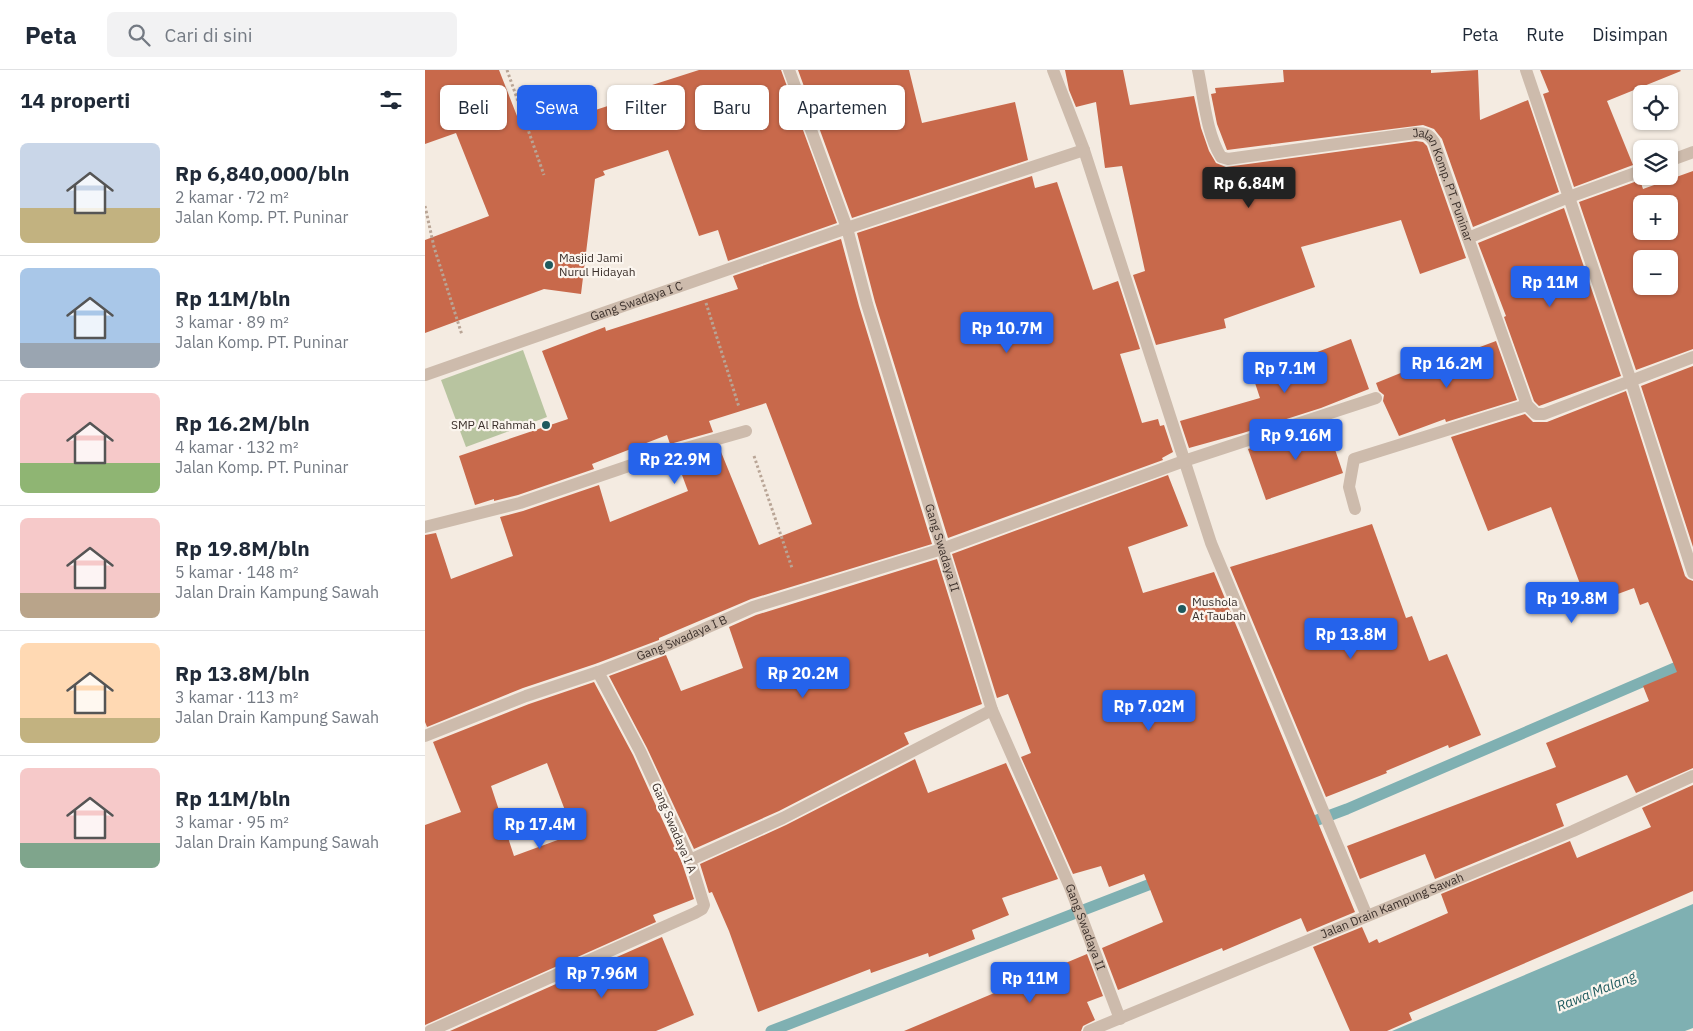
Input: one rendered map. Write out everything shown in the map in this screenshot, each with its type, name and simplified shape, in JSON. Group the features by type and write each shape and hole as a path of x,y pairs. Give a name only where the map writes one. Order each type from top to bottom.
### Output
{"street":[{"name":"Gang Swadaya II","path":"789,70 847,228 867,304 991,710 1070,887 1120,1018"},
{"path":"1053,70 1084,150 1211,543 1367,916"},
{"name":"Jalan Komp. PT. Puninar","path":"1198,70 1214,143 1221,157 1228,159 1416,133 1430,135 1527,405"},
{"path":"1526,70 1631,381 1693,573"},
{"name":"Gang Swadaya I C","path":"425,375 847,228 1084,150"},
{"path":"1678,158 1693,152"},
{"path":"1468,238 1569,197 1633,174"},
{"path":"1355,509 1349,487 1354,459 1527,405 1536,414 1544,414 1693,357"},
{"name":"Gang Swadaya I B","path":"425,736 526,696 598,672 668,645 753,607 942,549 1184,461 1376,398"},
{"path":"425,527 520,503 658,456 746,431"},
{"name":"Gang Swadaya I A","path":"430,1031 702,909 703,901 690,860 640,751 598,672"},
{"path":"690,860 783,818 991,710"},
{"name":"Jalan Drain Kampung Sawah","path":"1089,1031 1573,831 1693,776"}],"path":[{"path":"507,70 544,175"},
{"path":"425,206 434,247 469,359"}],"green space":[{"path":"523,350 547,417 466,447 441,380"}],"water":[{"name":"Rawa Malang","path":"1693,904 1693,1028 1685,1031 1392,1031"}],"building":[{"path":"425,70 499,70 505,85 440,85 440,130 507,130 507,90 517,116 517,130 597,130 597,109 607,106 607,130 685,130 685,85 652,85 699,70 781,70 786,85 779,85 779,130 803,130 837,223 728,261 718,230 699,236 668,150 603,171 605,175 595,179 581,294 544,289 425,333 425,240 489,216 456,133 425,144"},
{"path":"798,70 909,70 922,123 1015,102 1028,160 852,218 820,130 905,130 905,85 803,85"},
{"path":"1065,70 1123,70 1130,105 1194,96 1201,128 1209,151 1216,163 1226,167 1416,141 1423,142 1427,146 1466,258 1420,274 1401,220 1301,247 1315,287 1224,319 1226,328 1156,345 1133,275 1145,271 1122,166 1105,168 1096,102 1076,107 1069,90"},
{"path":"1283,70 1431,70 1431,73 1478,70 1480,120 1528,100 1559,192 1473,227 1442,139 1434,129 1423,125 1227,150 1217,124 1211,94 1216,93 1215,88 1284,82"},
{"path":"1540,70 1681,71 1646,85 1633,85 1633,90 1607,101 1633,165 1574,187 1543,94 1549,92"},
{"path":"1693,171 1693,349 1636,370 1579,202 1633,183 1633,185 1642,185 1643,189 1654,185 1678,185 1678,176"},
{"path":"1032,176 1035,188 1057,182 1093,290 1118,281 1140,349 1120,354 1142,423 1158,419 1160,426 1164,425 1173,452 1162,458 1163,460 948,538 875,302 857,233"},
{"path":"1564,208 1621,376 1539,406 1534,401 1504,317 1506,316 1478,243"},
{"path":"841,239 859,306 932,544 751,599 659,638 659,640 523,688 427,727 425,722 425,535 436,533 451,579 513,556 500,517 599,485 610,522 688,491 676,459 719,447 759,545 812,524 766,403 709,421 713,432 670,444 667,435 592,464 594,469 518,495 494,501 494,499 475,505 459,456 568,419 542,351 605,327 606,331 738,289 733,276"},
{"path":"1351,339 1369,389 1321,408 1189,448 1180,421 1260,398 1251,371 1293,358 1294,361"},
{"path":"1496,341 1517,400 1446,422 1445,419 1399,436 1383,401 1384,395 1379,391 1376,383 1435,359 1437,363"},
{"path":"1693,366 1693,547 1641,386"},
{"path":"1626,391 1685,576 1693,581 1693,768 1636,793 1627,775 1556,804 1564,826 1435,879 1425,854 1360,879 1347,846 1556,767 1546,743 1649,701 1643,686 1677,672 1648,602 1640,605 1634,588 1588,605 1551,507 1488,531 1451,437 1525,414 1533,422 1547,422"},
{"path":"1326,423 1343,473 1266,500 1248,449"},
{"path":"1168,475 1188,526 1128,547 1143,593 1214,572 1355,912 1307,932 1301,918 1223,951 1222,948 1118,990 1102,948 1163,922 1144,874 1109,887 1101,866 1073,874 1021,757 1031,753 1008,694 997,698 952,554"},
{"path":"1372,524 1406,618 1412,616 1429,661 1447,654 1481,735 1449,748 1448,745 1386,771 1387,773 1326,797 1230,567"},
{"path":"937,559 982,704 904,733 909,744 779,811 694,849 647,748 609,676 666,655 681,691 743,668 729,627 756,615"},
{"path":"594,682 633,755 682,863 694,899 653,915 656,922 425,1025 425,825 461,812 433,742 529,704","holes":["547,763 574,834 514,856 491,786"]},
{"path":"915,759 928,793 1006,763 1058,879 1002,898 1009,915 972,930 975,939 929,957 928,953 871,973 870,969 758,1012 729,931 712,892 709,893 700,864 786,825"},
{"path":"1693,785 1693,891 1409,1013 1412,1020 1387,1031 1350,1031 1313,947 1362,927 1369,943 1377,939 1379,943 1448,913 1441,894 1570,841 1577,858 1651,827 1642,808"},
{"path":"662,937 694,1015 656,1031 450,1031"},
{"path":"1087,954 1103,996 1087,1002 1095,1020 1083,1026 1081,1031 904,1031"}],"waterway":[{"path":"1304,825 1347,809 1693,660"},
{"path":"771,1031 1161,880"}],"place":[{"name":"Masjid Jami Nurul Hidayah","path":"549,265"},
{"name":"SMP Al Rahmah","path":"546,425"},
{"name":"Mushola At Taubah","path":"1182,609"}]}
